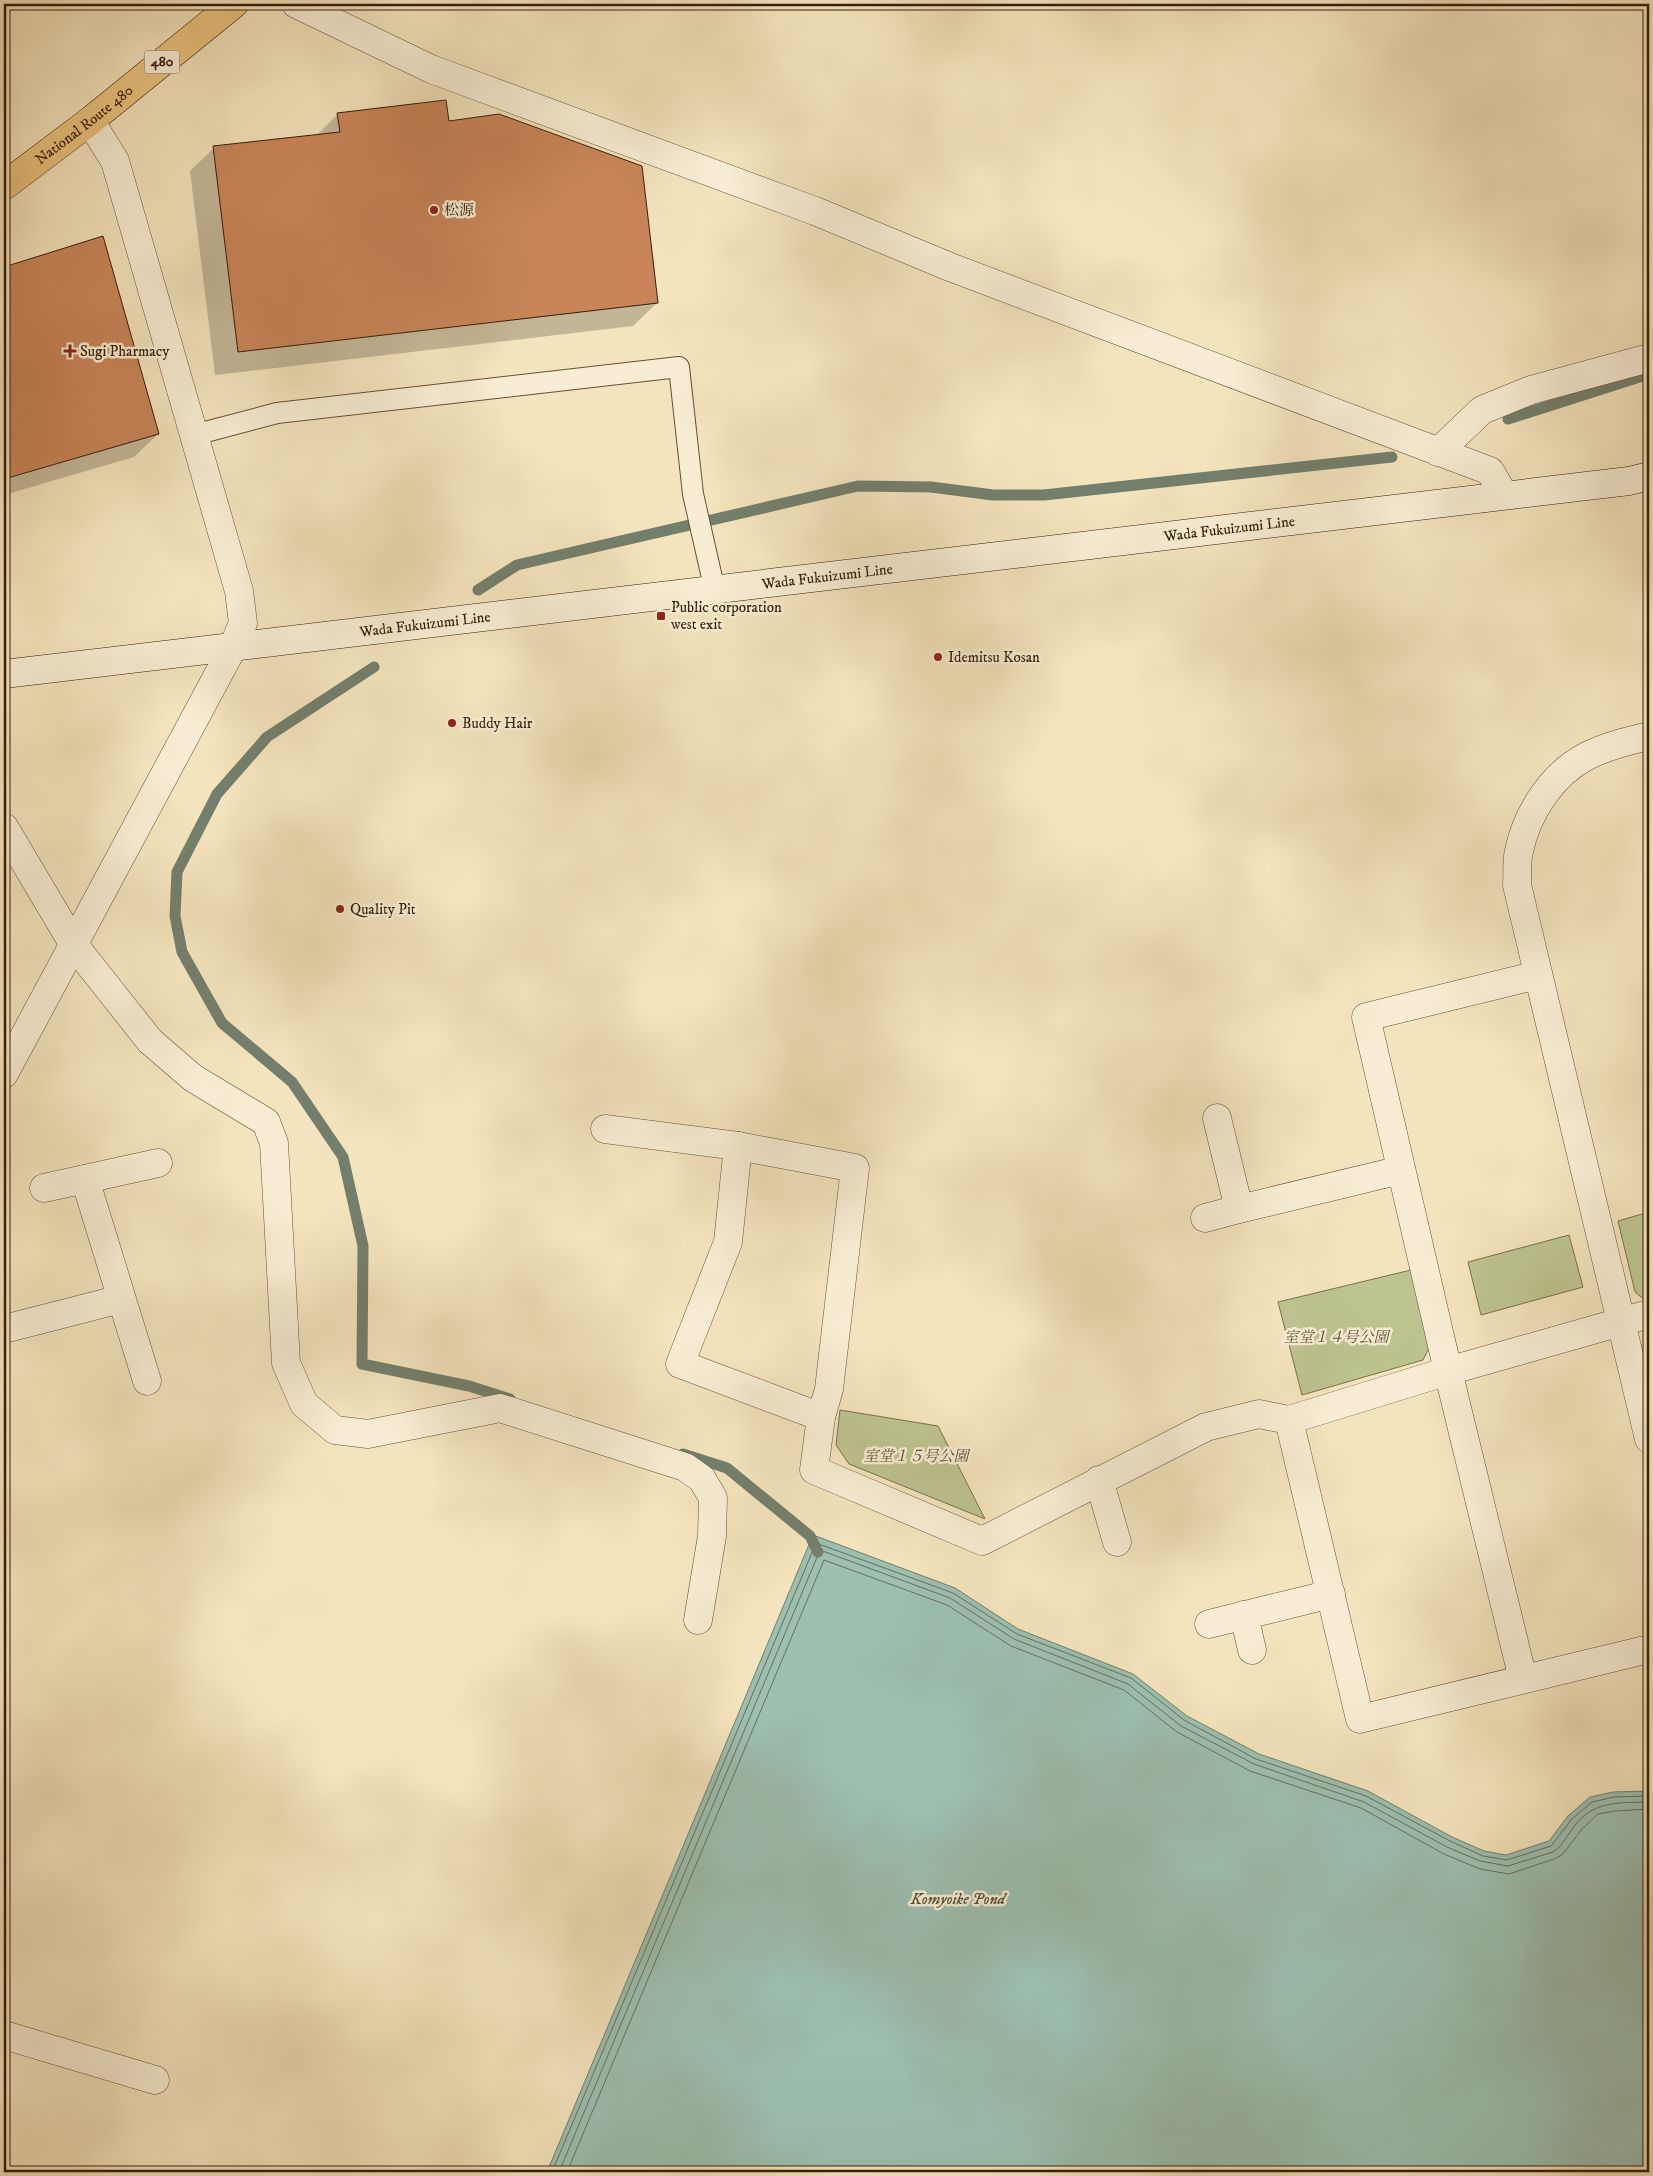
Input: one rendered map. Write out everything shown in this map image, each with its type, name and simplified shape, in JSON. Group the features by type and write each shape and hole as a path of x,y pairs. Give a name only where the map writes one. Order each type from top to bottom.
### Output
{"highway":[{"name":"National Route 480","path":"4,186 90,121 234,4"}],"street":[{"path":"296,4 431,70 815,211 950,268 1490,471 1504,494"},
{"path":"4,1074 233,647 242,623 239,591 115,161 90,121"},
{"path":"1438,452 1482,410 1531,390 1649,358"},
{"name":"Wada Fukuizumi Line","path":"4,674 1504,494 1629,481 1649,476"},
{"path":"1649,736 1608,746 1585,757 1564,771 1532,811 1518,852 1517,885 1649,1439"},
{"path":"4,827 74,944 150,1042 193,1078 266,1122 274,1143 286,1362 304,1404 334,1430 368,1434 500,1408 685,1467 702,1479 713,1498 712,1536 698,1620"},
{"path":"1523,1679 1448,1371 1366,1017 1538,975"},
{"path":"1217,1118 1238,1209"},
{"path":"605,1129 738,1146 855,1168 829,1389 821,1417 814,1470 982,1540 1206,1427 1259,1414 1289,1420 1448,1371 1649,1314"},
{"path":"738,1146 728,1242 680,1364 821,1417"},
{"path":"44,1188 158,1162"},
{"path":"1205,1218 1401,1170"},
{"path":"85,1179 147,1381"},
{"path":"4,1329 121,1299"},
{"path":"1289,1420 1360,1719 1649,1649"},
{"path":"1100,1480 1117,1542"},
{"path":"1209,1624 1331,1594"},
{"path":"1244,1616 1252,1650"},
{"path":"4,2035 155,2080"}],"lane":[{"path":"194,435 278,414 679,367 693,494 715,590"}],"green space":[{"path":"1649,1212 1649,1300 1646,1301 1635,1292 1618,1221"},
{"path":"1569,1235 1583,1287 1481,1315 1468,1262"},
{"name":"室堂１４号公園","path":"1411,1270 1429,1348 1423,1360 1302,1395 1278,1302"},
{"name":"室堂１５号公園","path":"840,1410 938,1426 985,1519 849,1464 836,1445"}],"water":[{"name":"Komyoike Pond","path":"813,1535 955,1588 1018,1629 1133,1674 1187,1716 1259,1754 1368,1791 1452,1837 1484,1851 1506,1855 1549,1841 1568,1816 1590,1797 1613,1792 1649,1791 1649,2172 547,2172"}],"building":[{"name":"松源","path":"446,100 449,121 499,114 642,166 658,303 238,352 213,146 340,132 337,113"},
{"name":"Sugi Pharmacy","path":"103,236 159,434 4,479 4,267"}],"waterway":[{"path":"1508,419 1649,374"},
{"path":"478,590 517,565 858,486 931,487 993,495 1044,495 1392,457"},
{"path":"374,667 267,737 217,794 177,872 175,916 182,952 222,1023 292,1082 343,1157 363,1246 362,1364 469,1386 510,1399"},
{"path":"683,1454 727,1468 810,1536 818,1552"}],"place":[{"name":"松源","path":"434,210"},
{"name":"Sugi Pharmacy","path":"70,351"},
{"name":"Public corporation west exit","path":"661,616"},
{"name":"Idemitsu Kosan","path":"938,657"},
{"name":"Buddy Hair","path":"452,723"},
{"name":"Quality Pit","path":"340,909"}]}
